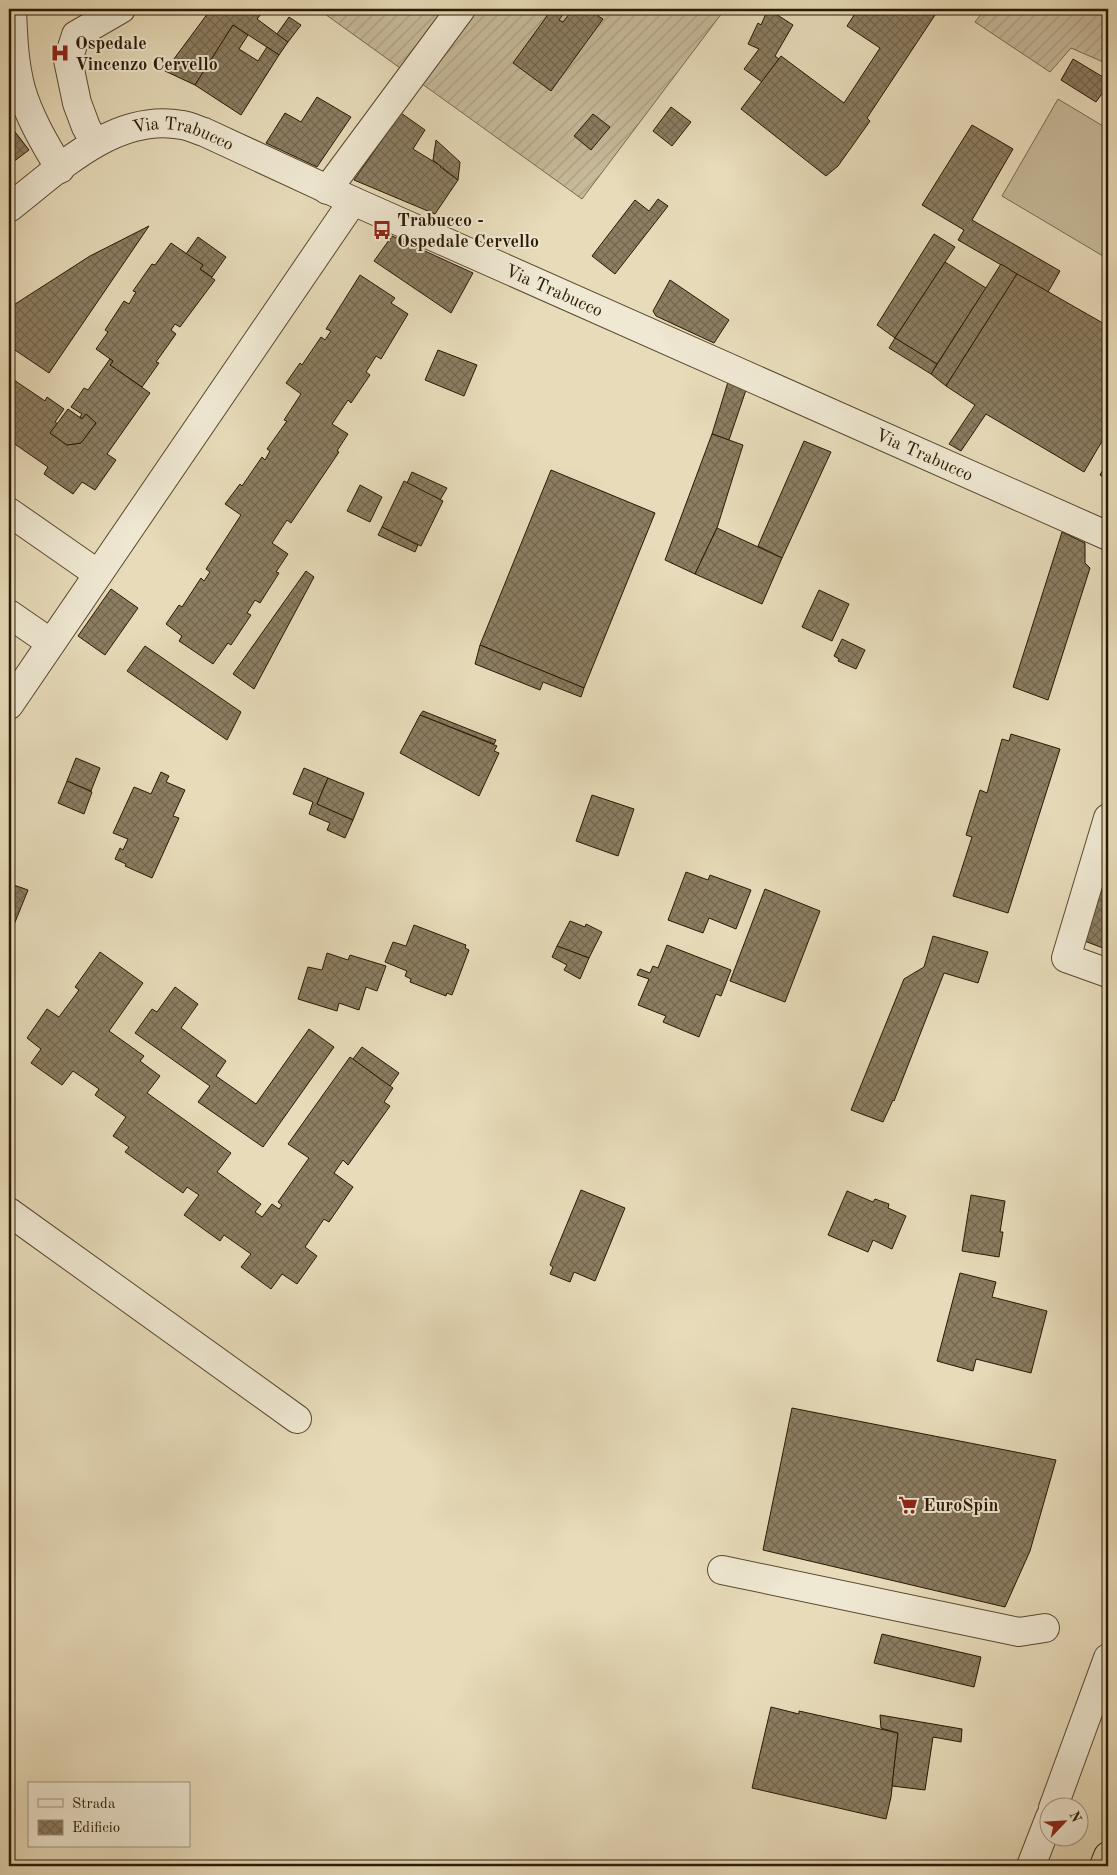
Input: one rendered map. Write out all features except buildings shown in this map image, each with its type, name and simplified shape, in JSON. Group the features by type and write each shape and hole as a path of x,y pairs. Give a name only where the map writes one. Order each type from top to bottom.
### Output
{"highway":[{"path":"1104,1866 1108,1856"}],"street":[{"path":"12,9 15,61 21,91 42,140 60,169"},
{"path":"328,190 461,9"},
{"path":"94,143 77,103 68,60 76,35 111,11"},
{"name":"Via Trabucco","path":"9,208 94,143 113,133 141,126 165,123 184,125 204,132 328,190 1108,536"},
{"path":"9,705 353,201"},
{"path":"9,512 98,574"},
{"path":"9,614 51,644"},
{"path":"1108,818 1066,958 1108,973"},
{"path":"9,1212 297,1420"},
{"path":"722,1570 1019,1632 1044,1628"},
{"path":"1057,1798 1108,1658"},
{"path":"1031,1866 1040,1843"}],"shaded area":[{"path":"318,9 725,9 582,199"},
{"path":"985,9 1108,9 1108,64 1071,48 1050,72 975,22"},
{"path":"1058,99 1108,129 1108,259 1002,196"}],"place":[{"name":"Ospedale Vincenzo Cervello","path":"60,53"},
{"name":"Trabucco - Ospedale Cervello","path":"382,230"},
{"name":"EuroSpin","path":"908,1505"}]}
